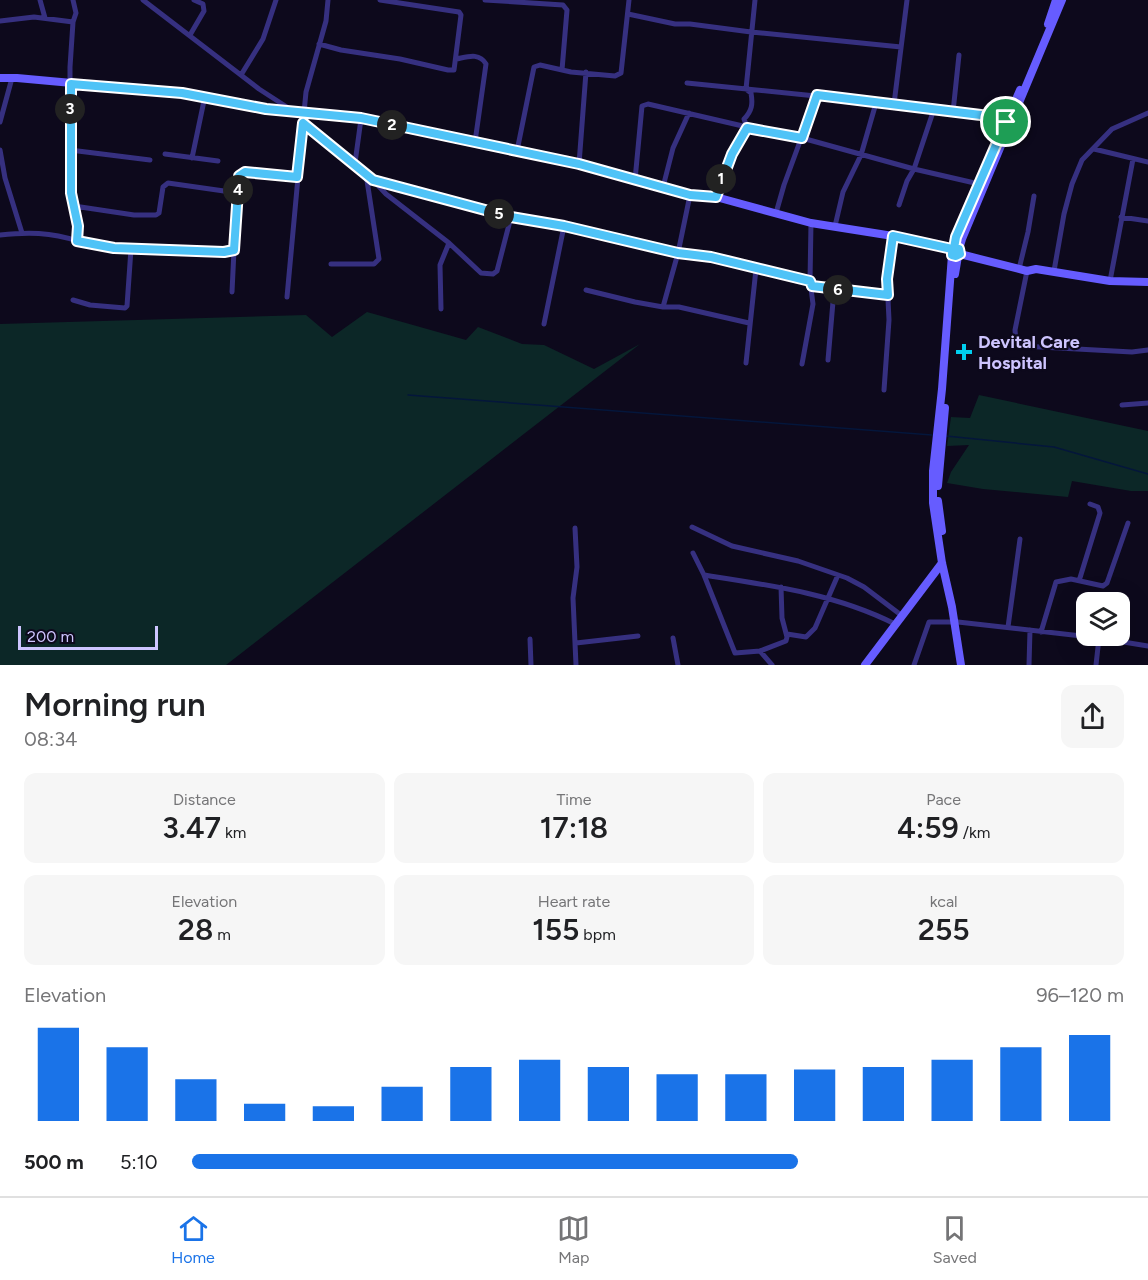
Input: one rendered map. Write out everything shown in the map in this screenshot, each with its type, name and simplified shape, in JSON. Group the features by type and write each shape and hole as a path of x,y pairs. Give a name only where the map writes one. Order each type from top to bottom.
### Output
{"street":[{"path":"40,0 45,18"},
{"path":"73,0 76,13 73,22 70,67 70,150 71,193 79,227 77,241"},
{"path":"143,0 266,94 294,112"},
{"path":"190,35 204,11 203,4 194,0"},
{"path":"241,75 263,39 276,0"},
{"path":"287,297 306,92 326,21 328,0"},
{"path":"319,44 454,70 461,15 459,12 380,0"},
{"path":"485,0 566,7 562,70"},
{"path":"517,151 534,68 540,65 615,76 621,73 629,0"},
{"path":"746,89 754,0"},
{"path":"894,104 907,0"},
{"path":"966,665 942,563 933,503 956,237 1056,0"},
{"path":"956,252 1062,0"},
{"path":"628,14 675,24 901,46"},
{"path":"0,21 24,17 73,22"},
{"path":"456,59 474,56 480,57 486,63 475,142"},
{"path":"953,112 959,56"},
{"path":"579,164 586,72"},
{"path":"0,122 12,77"},
{"path":"0,78 12,77 205,96 266,109 361,118 579,164 690,195 716,197 811,223 893,236 1023,270 1054,271 1110,281 1148,282"},
{"path":"687,82 934,109 989,116 1006,122"},
{"path":"716,197 732,154 747,128 744,119 749,114 753,102 751,93 746,89"},
{"path":"776,213 817,95"},
{"path":"192,158 205,96"},
{"path":"836,226 843,192 861,155 876,103"},
{"path":"635,180 642,105 648,104 747,128 802,138 914,170 979,184"},
{"path":"899,205 907,181 914,170 934,109"},
{"path":"663,187 673,148 689,113"},
{"path":"1054,271 1064,214 1072,184 1082,160 1112,129 1148,113"},
{"path":"355,163 361,118"},
{"path":"303,123 355,163 386,194 449,243 482,273 493,274 499,264 511,217"},
{"path":"1094,149 1148,162"},
{"path":"0,150 22,232"},
{"path":"70,150 150,160"},
{"path":"165,154 218,162"},
{"path":"1110,281 1133,159"},
{"path":"331,264 374,264 379,259 365,172"},
{"path":"232,292 239,176 241,173 297,177"},
{"path":"373,180 511,217 564,226 678,253 711,257 834,290 888,295"},
{"path":"74,206 148,217 159,213 163,187 168,183 238,194"},
{"path":"0,187 8,186"},
{"path":"663,307 678,253 690,195"},
{"path":"1034,196 1015,330 1016,342 1022,346 1132,352 1148,350"},
{"path":"1121,217 1148,221"},
{"path":"802,364 813,304 811,223"},
{"path":"544,324 564,226"},
{"path":"0,235 22,232 56,235 100,247 131,249 224,252 234,250"},
{"path":"884,390 889,320 887,279 893,236"},
{"path":"441,309 440,265 449,243"},
{"path":"73,300 90,305 125,308 131,249"},
{"path":"746,363 756,269"},
{"path":"586,290 749,323"},
{"path":"828,360 834,290"},
{"path":"1122,405 1148,403"},
{"path":"938,445 938,506 960,665"},
{"path":"1079,581 1100,513 1098,507 1090,504"},
{"path":"1041,632 1056,582 1079,581 1102,586 1107,583 1128,523"},
{"path":"692,527 732,546 798,561 838,575 864,587 902,615"},
{"path":"575,528 577,567 573,598 576,665"},
{"path":"1008,627 1020,539"},
{"path":"693,553 704,575 733,651 739,654 760,651 786,641 787,634 782,618 781,587"},
{"path":"865,665 942,563"},
{"path":"704,575 781,587 828,600 841,601 867,610 895,624"},
{"path":"787,634 806,637 814,628 838,575"},
{"path":"914,665 929,622 955,622 1076,636"},
{"path":"1029,665 1030,630"},
{"path":"576,644 638,636"},
{"path":"673,638 678,665"},
{"path":"530,639 531,665"},
{"path":"1130,643 1148,646"},
{"path":"1095,665 1098,646"},
{"path":"760,651 772,665"}],"green space":[{"path":"367,312 466,340 478,327 522,344 544,345 594,369 640,344 226,665 0,665 0,324 306,315 332,337"},
{"path":"979,395 1148,431 1148,491 1131,491 1072,481 1068,497 983,489 947,483 951,472 969,445 947,446 951,417 970,418"}],"waterway":[{"path":"408,395 932,435"},
{"path":"946,436 1054,447 1148,474"}],"place":[{"name":"Devital Care Hospital","path":"964,352"}],"route":[{"path":"71,84 182,93 266,109 361,118 579,164 690,195 716,197 732,154 747,128 802,138 817,95 989,116 1006,122 956,237 954,248 959,249 960,254 954,256 952,249 893,236 887,279 888,295 812,286 810,281 711,257 678,253 564,226 511,217 373,180 355,163 303,123 297,177 245,172 239,176 234,250 224,252 131,249 100,247 77,241 78,226 71,193 71,84"}]}
